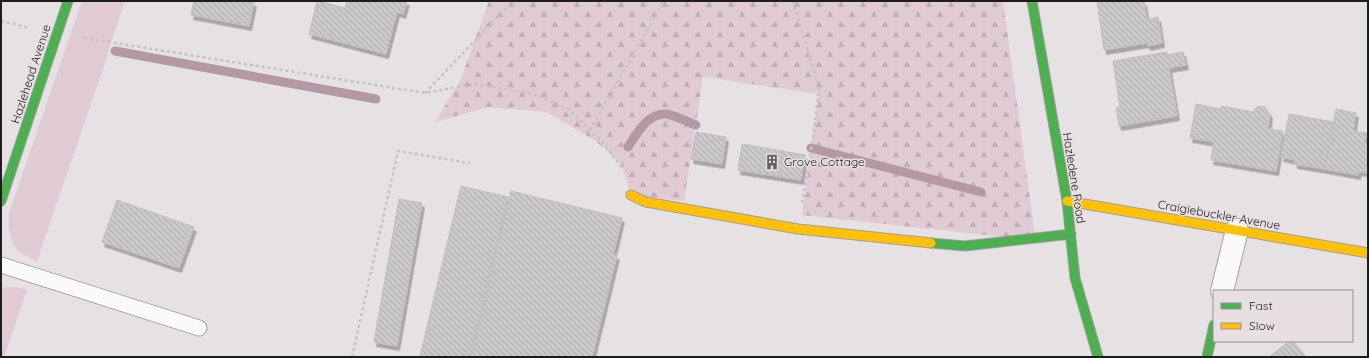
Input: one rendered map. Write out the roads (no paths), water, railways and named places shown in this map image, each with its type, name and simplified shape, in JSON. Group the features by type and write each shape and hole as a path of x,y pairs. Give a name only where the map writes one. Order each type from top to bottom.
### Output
{"street":[{"name":"Hazlehead Avenue","path":"1,201 68,1"},
{"name":"Hazledene Road","path":"1032,1 1067,201 1075,278 1098,357"},
{"path":"631,195 646,202 798,229 965,246 1071,234"},
{"name":"Craigiebuckler Avenue","path":"1067,201 1368,253"},
{"path":"1222,290 1236,230"},
{"path":"1207,357 1213,330"}],"lane":[{"path":"1,265 199,328"}],"waterway":[{"path":"115,51 376,99"},
{"path":"628,147 643,125 653,117 659,115 666,114 696,125"},
{"path":"811,148 981,192"}],"place":[{"name":"Grove Cottage","path":"772,162"}]}
